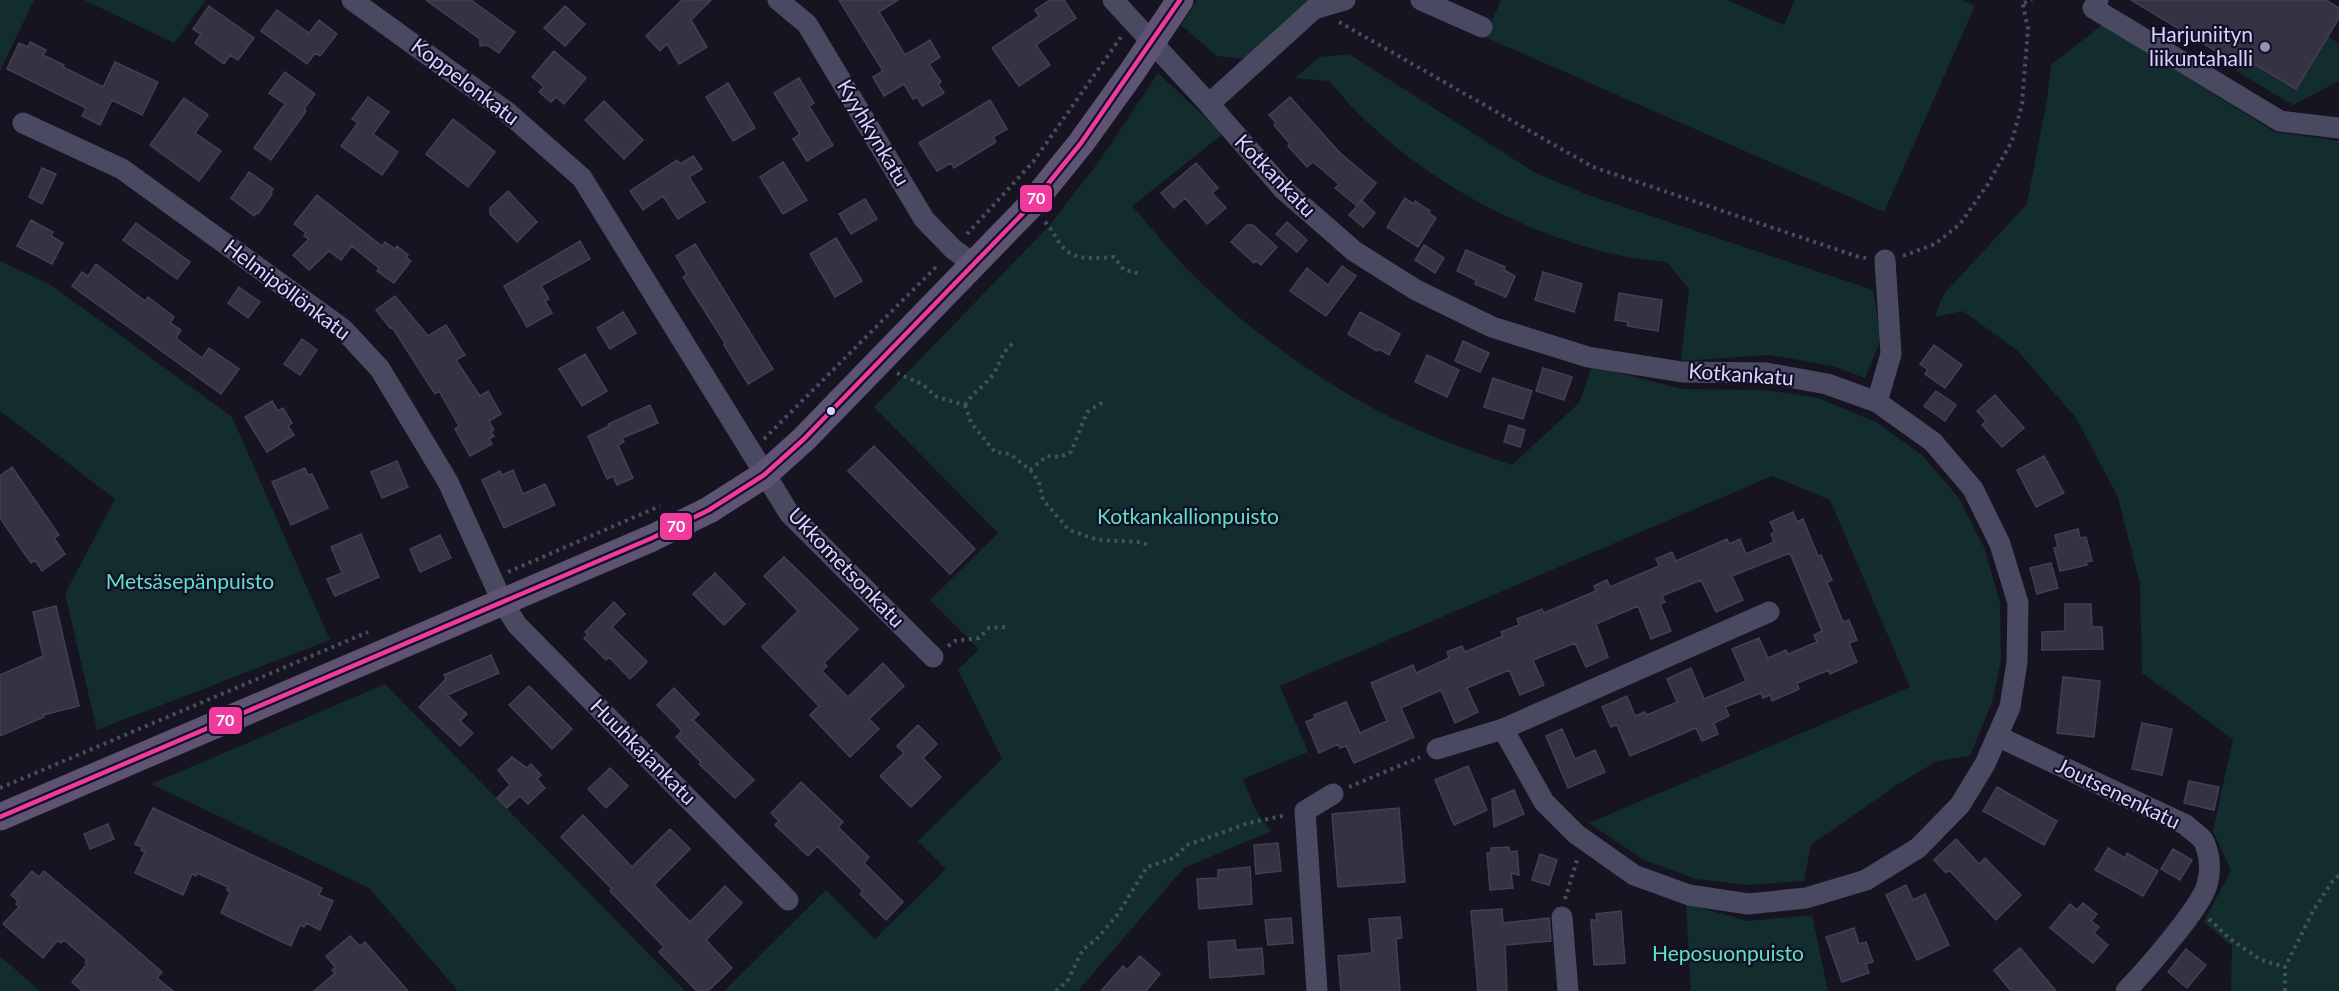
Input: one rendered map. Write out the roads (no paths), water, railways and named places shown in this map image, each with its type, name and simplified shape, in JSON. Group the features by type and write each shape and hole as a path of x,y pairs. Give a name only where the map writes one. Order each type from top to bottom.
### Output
{"main road":[{"path":"0,818 498,590 642,542 700,515 764,475 804,439 875,364 963,256 1030,206 1080,143 1180,0"}],"street":[{"name":"Koppelonkatu","path":"352,0 507,112 582,178 764,475"},
{"name":"Kyyhkynkatu","path":"778,0 807,24 924,219 963,256"},
{"name":"Kotkankatu","path":"1113,0 1209,104 1282,189 1354,251 1416,291 1492,327 1588,357 1682,372 1766,373 1827,384 1877,402 1933,442 1973,489 2000,544 2018,603 2017,662 2010,707 1985,764 1960,805 1917,848 1866,880 1806,898 1748,904 1689,895 1634,876 1584,840 1544,802 1503,729"},
{"path":"1209,104 1314,9 1345,0"},
{"path":"1420,0 1482,27"},
{"path":"2098,0 2092,8 2280,121 2339,128"},
{"name":"Helmipöllönkatu","path":"23,123 122,169 343,329 380,369 428,447 448,482 498,590"},
{"path":"1877,402 1891,354 1885,261"},
{"name":"Ukkometsonkatu","path":"764,475 789,513 933,657"},
{"name":"Huuhkajankatu","path":"498,590 517,625 788,900"},
{"path":"1437,749 1503,729 1769,612"},
{"name":"Joutsenenkatu","path":"1997,736 2186,825 2205,842 2211,865 2207,887 2195,907 2144,972 2126,991"},
{"path":"1317,991 1305,811 1334,794"},
{"path":"1562,917 1568,991"}],"place":[{"name":"Harjuniityn liikuntahalli","path":"2265,47"}],"park label":[{"name":"Kotkankallionpuisto","path":"1188,517"},
{"name":"Metsäsepänpuisto","path":"190,582"},
{"name":"Heposuonpuisto","path":"1728,954"}]}
